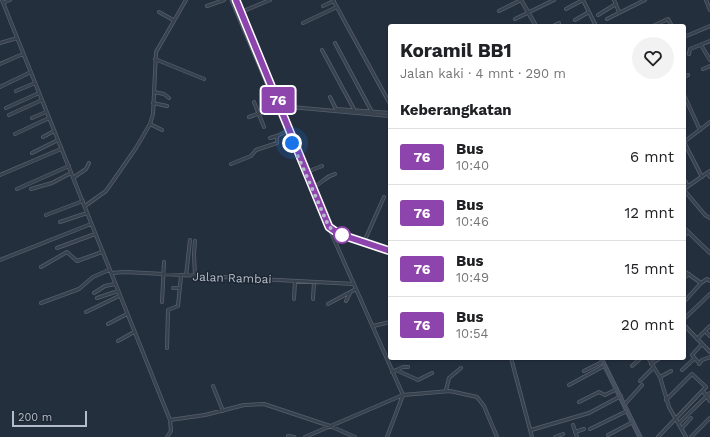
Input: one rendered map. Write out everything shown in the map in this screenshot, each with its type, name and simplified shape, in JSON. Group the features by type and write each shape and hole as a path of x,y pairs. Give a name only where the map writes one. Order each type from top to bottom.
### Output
{"main road":[{"path":"232,0 279,106 329,227 339,233 388,250"},
{"path":"236,0 279,106 287,131 306,177 312,187"},
{"path":"602,362 621,396 639,437"}],"street":[{"path":"10,0 3,2 85,206 119,296 170,420 171,430 167,437"},
{"path":"85,206 106,191 136,149 150,124 154,103 155,59 158,48 186,0"},
{"path":"207,6 221,0"},
{"path":"241,12 270,0"},
{"path":"499,11 521,0 534,24"},
{"path":"515,19 554,0"},
{"path":"566,9 583,0 595,24"},
{"path":"614,0 619,12"},
{"path":"607,19 645,0"},
{"path":"706,0 710,10"},
{"path":"323,6 334,1 388,100"},
{"path":"598,15 616,4"},
{"path":"303,23 337,7"},
{"path":"159,12 173,20"},
{"path":"575,20 589,12"},
{"path":"657,24 668,19 671,24"},
{"path":"686,36 710,26"},
{"path":"0,43 17,38"},
{"path":"689,54 689,50 710,41"},
{"path":"335,43 372,112"},
{"path":"701,45 710,60"},
{"path":"322,50 355,111"},
{"path":"0,64 23,54"},
{"path":"155,59 204,79"},
{"path":"703,69 710,66"},
{"path":"0,87 31,72"},
{"path":"16,91 35,83"},
{"path":"154,92 164,94 169,98"},
{"path":"6,108 39,93"},
{"path":"330,97 336,109 388,115"},
{"path":"9,114 42,100"},
{"path":"254,102 264,127"},
{"path":"686,102 700,130"},
{"path":"154,103 167,106"},
{"path":"249,118 279,106 388,115"},
{"path":"32,118 46,112"},
{"path":"15,134 49,118"},
{"path":"686,140 710,122"},
{"path":"150,124 162,130"},
{"path":"43,137 54,131"},
{"path":"270,138 287,131"},
{"path":"231,164 251,156 258,149 277,143 277,136"},
{"path":"32,153 58,140"},
{"path":"686,146 702,177"},
{"path":"0,175 61,149"},
{"path":"73,178 86,169 89,162"},
{"path":"17,190 69,166"},
{"path":"307,172 322,166"},
{"path":"686,182 688,186 710,171"},
{"path":"31,189 55,181 71,173"},
{"path":"707,173 710,177"},
{"path":"312,187 322,183 326,176 336,174"},
{"path":"686,192 705,215 710,218"},
{"path":"364,242 384,197"},
{"path":"46,215 83,201"},
{"path":"60,222 87,213"},
{"path":"0,260 91,224"},
{"path":"329,227 403,395 387,437"},
{"path":"688,232 710,253"},
{"path":"57,248 95,234"},
{"path":"186,276 190,240"},
{"path":"195,241 195,276"},
{"path":"40,266 67,252 77,261 102,252"},
{"path":"162,302 162,275 164,262"},
{"path":"41,303 79,289 93,277 110,272"},
{"name":"Jalan Rambai","path":"110,272 354,284"},
{"path":"686,272 701,283"},
{"path":"167,348 168,310 178,306 181,276"},
{"path":"686,300 706,279 710,281"},
{"path":"294,299 295,281"},
{"path":"313,299 314,282"},
{"path":"94,293 105,286 115,284"},
{"path":"173,288 180,288"},
{"path":"328,304 356,289"},
{"path":"97,298 118,291"},
{"path":"346,301 350,293"},
{"path":"686,317 710,294"},
{"path":"86,312 119,296"},
{"path":"108,324 127,314"},
{"path":"373,326 388,322"},
{"path":"697,339 710,326"},
{"path":"686,327 709,350"},
{"path":"705,331 710,336"},
{"path":"118,341 134,332"},
{"path":"702,344 692,354 694,359 699,364 703,359 710,357"},
{"path":"682,370 694,359"},
{"path":"512,360 532,437"},
{"path":"632,366 639,360"},
{"path":"649,360 660,377 666,400 686,437"},
{"path":"651,364 657,360"},
{"path":"584,371 602,362"},
{"path":"569,385 602,362"},
{"path":"392,372 408,367"},
{"path":"446,390 449,378 461,368"},
{"path":"640,381 653,368"},
{"path":"396,370 418,380 432,373"},
{"path":"660,377 671,371"},
{"path":"658,437 703,391 705,387 692,374 666,400"},
{"path":"624,404 642,385"},
{"path":"213,386 223,411"},
{"path":"579,402 599,392 605,395 617,389"},
{"path":"305,437 403,395 446,390 477,398 484,406 498,437"},
{"path":"703,391 710,401"},
{"path":"679,423 706,395 710,393"},
{"path":"531,430 589,413 621,396"},
{"path":"170,420 223,411 244,405 264,404 330,426 355,437"},
{"path":"590,429 627,411"},
{"path":"682,428 691,418"},
{"path":"691,437 710,418"},
{"path":"608,435 633,422"},
{"path":"573,425 578,437"},
{"path":"576,432 584,429"},
{"path":"555,437 563,434"},
{"path":"288,436 294,437"}],"bus line":[{"name":"76","path":"236,0 329,227 339,234 388,250"}],"route":[{"path":"292,143 329,227 342,235"}]}
